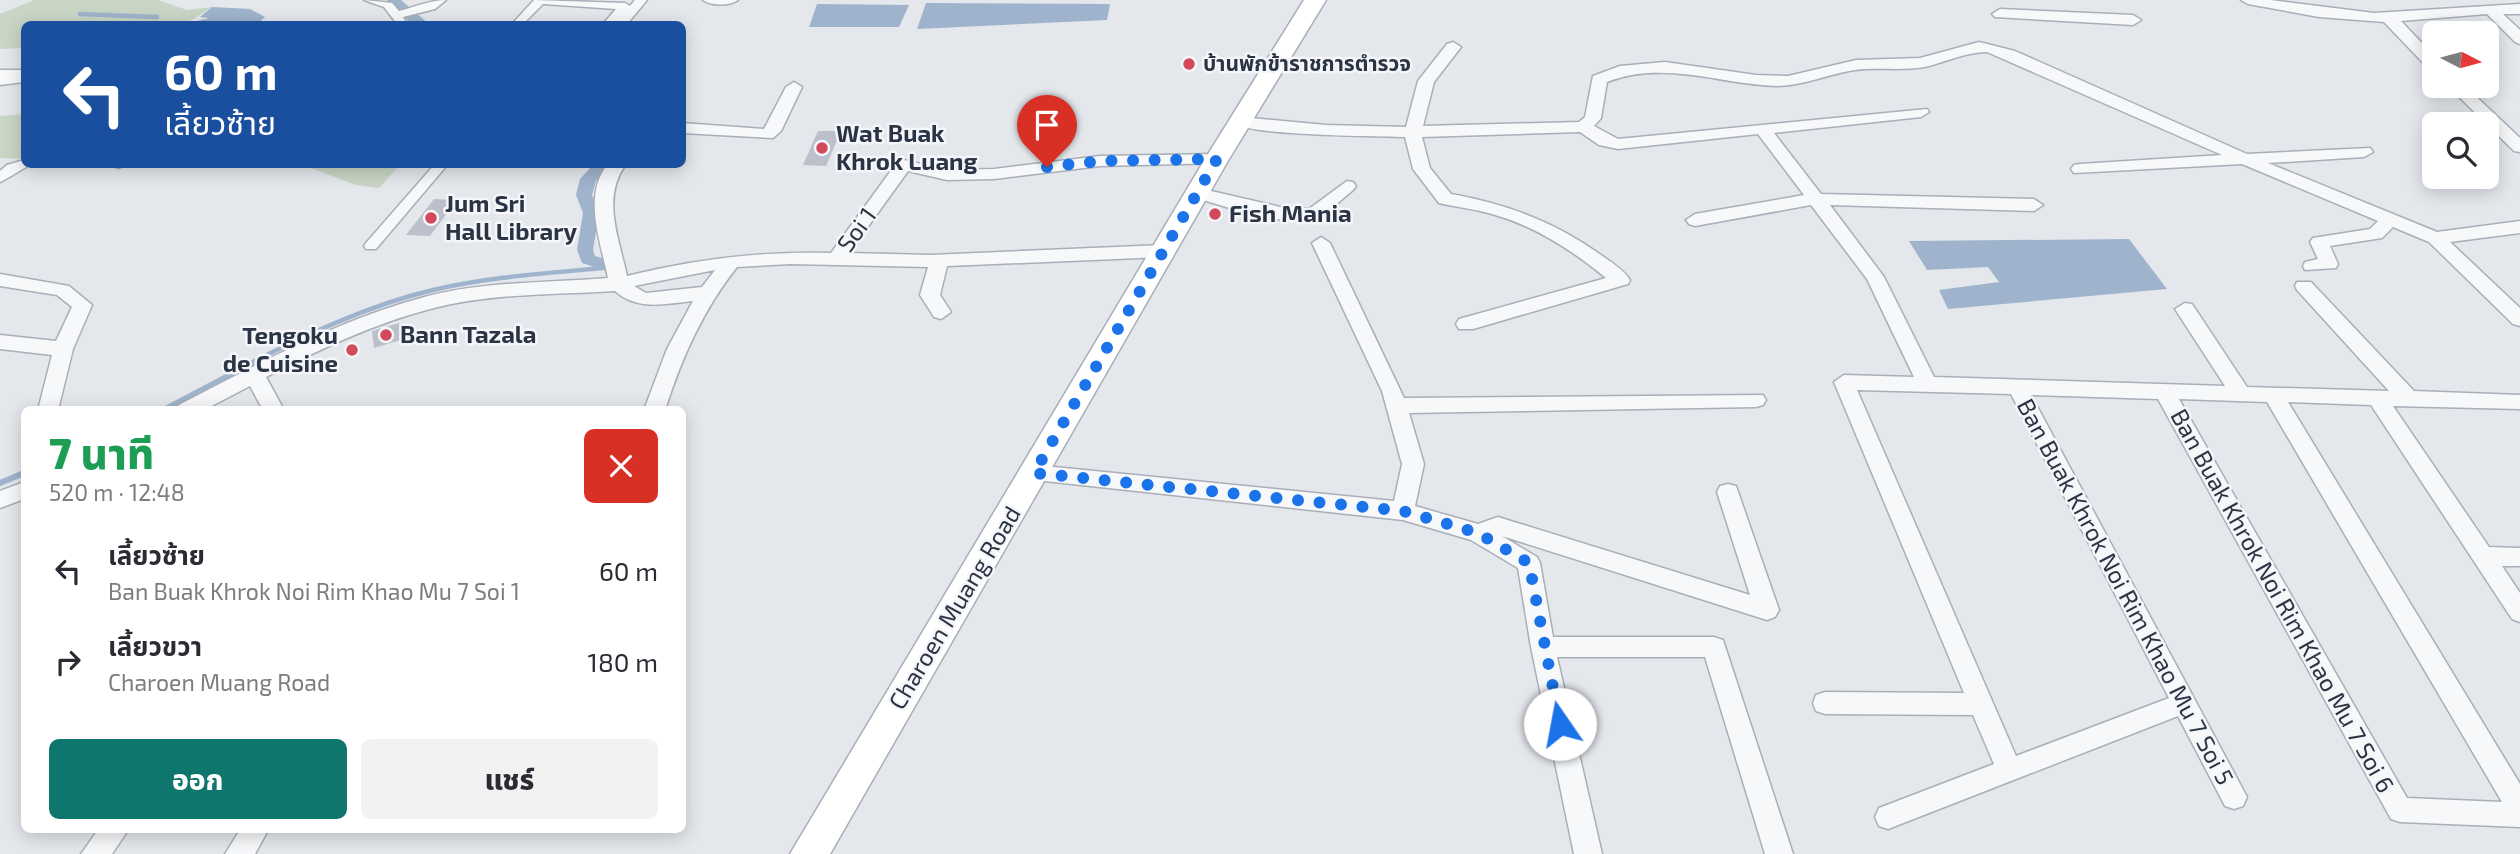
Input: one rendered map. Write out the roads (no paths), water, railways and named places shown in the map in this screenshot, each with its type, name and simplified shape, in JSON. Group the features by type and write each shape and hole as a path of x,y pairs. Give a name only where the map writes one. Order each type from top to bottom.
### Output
{"main road":[{"name":"Charoen Muang Road","path":"809,854 1217,159 1315,0"}],"street":[{"path":"370,0 388,5 400,20 435,3"},
{"path":"520,21 540,0 625,6 612,21"},
{"path":"623,21 641,0"},
{"path":"709,0 732,0"},
{"path":"1986,47 2009,0"},
{"path":"2248,0 2303,10 2389,18 2520,7 2516,0"},
{"path":"2490,9 2520,39"},
{"path":"2000,14 2133,20"},
{"path":"2389,18 2422,52"},
{"path":"1454,47 1426,81 1413,132 1422,169 1445,199 1493,206 1536,222 1584,250 1621,280 1466,324"},
{"path":"1584,127 1593,118 1599,79 1610,74 1650,68 1721,72 1777,81 1805,79 1852,65 1887,61 1919,63 1986,47 2018,57 2244,159 2435,238 2520,319"},
{"path":"0,74 21,72"},
{"path":"0,81 21,79"},
{"path":"686,128 767,134 773,131 794,87"},
{"path":"2469,98 2520,147"},
{"path":"1240,122 1284,128 1413,132 1584,127 1605,141 1618,144 1922,112"},
{"path":"1762,128 1875,277 1928,384"},
{"path":"2080,169 2364,152"},
{"name":"Soi 1","path":"835,260 904,165 947,174 994,174 1100,161 1217,159"},
{"path":"0,178 12,168 21,165"},
{"path":"371,246 439,168"},
{"path":"614,168 602,202 619,284 634,297 646,299 704,293"},
{"path":"1198,193 1289,215 1314,214 1347,186"},
{"path":"1695,220 1815,199 2034,205"},
{"path":"2312,266 2329,264 2319,242 2376,234 2391,218"},
{"path":"2435,238 2520,227"},
{"path":"1321,243 1396,406 1413,464 1403,511"},
{"path":"193,406 313,344 430,302 477,294 619,284 678,269 732,261 791,258 939,260 1163,251"},
{"path":"939,260 930,295 941,312"},
{"path":"655,406 677,342 704,293 732,261"},
{"path":"0,280 62,290 82,305 63,349 49,406"},
{"path":"2304,286 2409,399"},
{"path":"2185,309 2241,394"},
{"path":"0,342 63,349"},
{"path":"253,373 272,406"},
{"path":"2010,772 1844,382 2520,402"},
{"name":"Ban Buak Khrok Noi Rim Khao Mu 7 Soi 5","path":"2017,387 2234,797"},
{"name":"Ban Buak Khrok Noi Rim Khao Mu 7 Soi 6","path":"2165,392 2400,810 2520,816"},
{"path":"2273,395 2520,808"},
{"path":"2377,398 2520,612"},
{"path":"1396,406 1756,400"},
{"path":"1034,473 1403,511 1478,533 1529,563 1543,647 1588,854"},
{"path":"0,500 21,492"},
{"path":"1478,533 1499,526 1768,610 1728,492"},
{"path":"2483,556 2520,557"},
{"path":"1543,647 1714,647 1779,854"},
{"path":"1825,703 1981,704"},
{"path":"1888,817 2184,703"},
{"path":"95,854 112,833"},
{"path":"239,854 253,833"}],"water":[{"path":"926,3 1110,4 1107,20 917,29"},
{"path":"817,4 909,5 899,27 809,27"},
{"path":"212,7 250,9 265,17 260,21 197,21 209,18 200,17"},
{"path":"2129,239 2167,289 1948,309 1939,290 1999,282 1988,267 1927,270 1909,241"}],"waterway":[{"path":"394,0 405,13 417,21"},
{"path":"80,14 157,17"},
{"path":"600,168 588,179 584,195 591,213 585,250 588,259 613,267"},
{"path":"249,364 339,321 409,296 478,281 613,267"},
{"path":"172,406 253,363"},
{"path":"0,483 21,474"}],"place":[{"name":"บ้านพักข้าราชการตำรวจ","path":"1189,64"},
{"name":"Wat Buak Khrok Luang","path":"822,148"},
{"name":"Fish Mania","path":"1215,214"},
{"name":"Jum Sri Hall Library","path":"431,218"},
{"name":"Bann Tazala","path":"386,335"},
{"name":"Tengoku de Cuisine","path":"352,350"}]}
